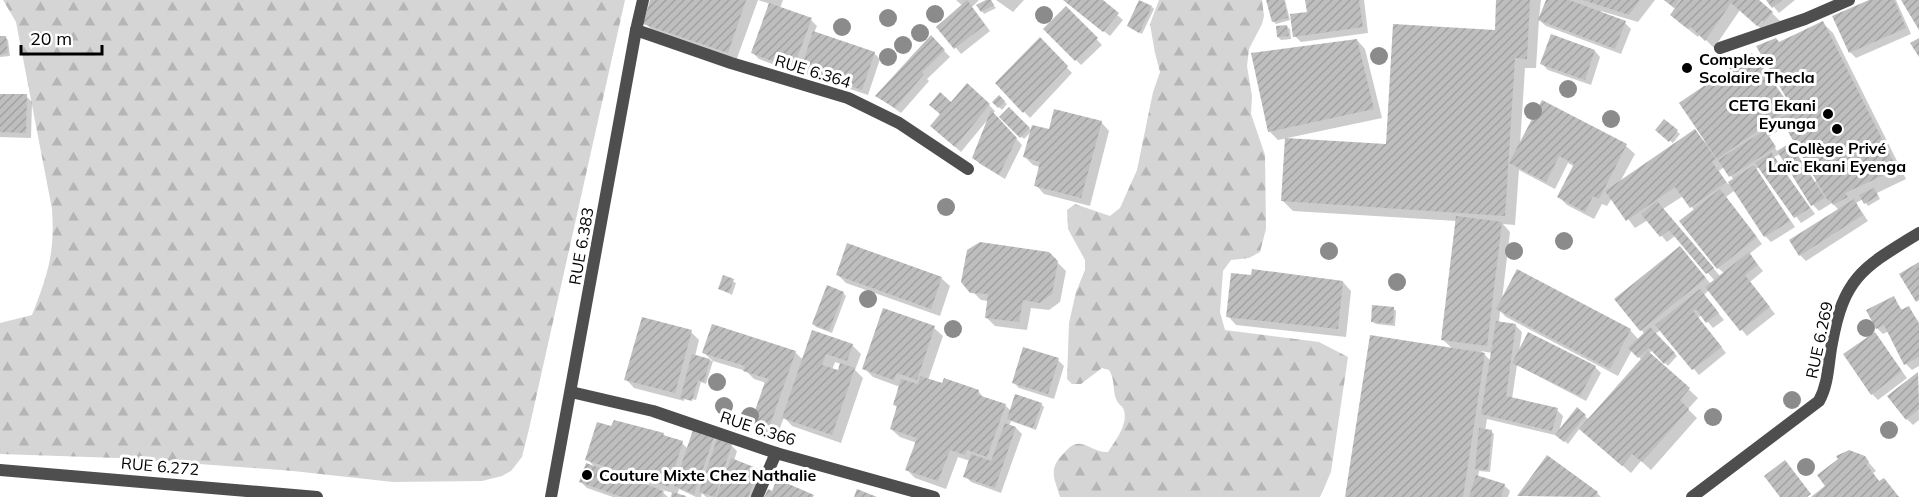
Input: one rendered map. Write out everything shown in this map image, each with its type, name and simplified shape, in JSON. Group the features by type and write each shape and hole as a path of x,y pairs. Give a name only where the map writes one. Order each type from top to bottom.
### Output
{"street":[{"name":"RUE 6.383","path":"551,497 643,0"},
{"path":"1720,48 1805,19 1849,0"},
{"name":"RUE 6.364","path":"636,30 731,63 848,98 899,123 968,169"},
{"name":"RUE 6.269","path":"1692,497 1820,401 1824,393 1832,342 1842,302 1849,288 1859,274 1874,262 1919,233"},
{"name":"RUE 6.366","path":"571,392 653,411 776,453 934,497"},
{"path":"758,497 776,453"},
{"name":"RUE 6.272","path":"0,470 240,493 317,497"}],"green space":[{"path":"3,0 625,0 529,429 522,457 511,471 482,481 393,482 293,471 118,458 0,454 0,323 32,315 49,263 53,225 52,209 16,22"},
{"path":"1159,0 1262,0 1264,16 1249,49 1247,66 1252,96 1251,114 1265,155 1266,229 1260,252 1249,258 1231,260 1223,271 1220,312 1225,330 1319,342 1348,357 1331,472 1320,497 1060,497 1054,473 1059,459 1069,448 1078,444 1108,452 1121,431 1125,419 1123,408 1116,398 1109,370 1102,368 1081,384 1072,384 1067,379 1069,323 1076,292 1085,270 1085,260 1068,229 1067,210 1075,204 1110,216 1120,208 1137,170 1153,92 1160,72 1150,24"}],"building":[{"path":"650,0 746,0 728,53 643,24"},
{"path":"967,0 985,25 954,49 936,27"},
{"path":"991,0 994,5 981,12 976,5"},
{"path":"1063,0 1103,0 1119,13 1103,32"},
{"path":"1139,0 1152,6 1139,33 1127,26"},
{"path":"1266,0 1284,0 1288,18 1272,22"},
{"path":"1305,0 1359,0 1363,27 1293,37 1290,14 1307,12"},
{"path":"1496,0 1530,0 1527,59 1515,58 1505,216 1281,201 1285,138 1386,144 1393,24 1495,30"},
{"path":"1546,0 1569,0 1626,21 1615,49 1538,20"},
{"path":"1583,0 1640,0 1629,15"},
{"path":"1664,0 1679,0 1674,8"},
{"path":"1681,0 1759,0 1773,12 1757,26 1731,3 1705,41 1691,27 1688,29 1670,15"},
{"path":"1766,0 1782,0 1772,8"},
{"path":"1869,0 1894,0 1906,28 1849,53 1832,16"},
{"path":"1901,0 1919,0 1919,30"},
{"path":"769,3 812,18 793,69 751,53"},
{"path":"1066,6 1098,38 1075,61 1043,29"},
{"name":"CETG Ekani Eyunga","path":"1823,21 1897,169 1845,193 1848,197 1833,205 1830,200 1828,201 1780,118 1794,111 1756,46 1776,38 1779,42"},
{"path":"1287,25 1289,36 1277,37 1276,26"},
{"path":"813,31 875,52 862,90 801,69"},
{"path":"1551,34 1595,50 1585,80 1540,64"},
{"path":"931,35 945,50 922,72 924,74 895,108 875,96"},
{"path":"0,36 6,36 8,53 0,55"},
{"path":"1040,37 1068,66 1023,113 995,83"},
{"path":"1919,38 1919,57 1910,43"},
{"path":"1357,39 1374,109 1268,132 1251,53"},
{"path":"1752,53 1791,108 1717,159 1679,103"},
{"path":"967,83 990,104 955,147 930,126 940,114 929,105 940,92 951,102"},
{"path":"0,94 27,94 26,133 0,132"},
{"path":"999,95 1005,101 998,108 992,102"},
{"path":"1542,100 1627,144 1599,199 1593,196 1585,212 1557,197 1574,164 1559,156 1546,182 1509,163"},
{"path":"1009,107 1030,128 1020,138 999,117"},
{"path":"1054,109 1102,121 1081,198 1034,186 1040,162 1023,157 1032,125 1049,129"},
{"path":"991,110 1017,138 999,175 972,158"},
{"path":"1664,119 1678,130 1669,142 1655,130"},
{"path":"1695,129 1716,159 1712,162 1726,182 1690,208 1675,187 1626,221 1605,191"},
{"path":"1765,130 1776,147 1729,177 1718,160"},
{"path":"1790,143 1825,198 1811,206 1777,151"},
{"path":"1771,152 1810,208 1794,218 1755,163"},
{"path":"1754,165 1790,221 1764,237 1728,182"},
{"path":"1874,188 1878,196 1864,204 1859,195"},
{"path":"1720,189 1757,237 1717,269 1679,221"},
{"path":"1854,199 1863,215 1799,256 1789,240"},
{"path":"1657,201 1714,268 1706,274 1669,230 1660,237 1641,214"},
{"path":"1456,216 1502,222 1487,346 1441,340"},
{"path":"980,242 1049,252 1058,261 1052,294 1040,303 1023,300 1019,322 985,318 988,294 970,293 961,282 967,250"},
{"path":"847,243 942,277 931,309 836,275"},
{"path":"1680,246 1706,278 1640,331 1614,299"},
{"path":"1749,252 1758,265 1745,275 1770,307 1740,331 1705,287"},
{"path":"1919,262 1919,300 1916,302 1899,274"},
{"path":"1252,269 1343,281 1338,329 1226,317 1231,273 1251,275"},
{"path":"1517,269 1631,329 1610,369 1496,309"},
{"path":"723,275 734,279 729,293 718,289"},
{"path":"827,285 844,292 829,331 812,324"},
{"path":"1700,289 1719,313 1706,323 1696,309 1693,311 1722,347 1692,370 1655,325"},
{"path":"1894,296 1901,310 1909,306 1919,325 1919,357 1904,365 1884,325 1876,329 1866,310"},
{"path":"1372,305 1394,307 1393,324 1371,322"},
{"path":"883,308 935,326 917,380 897,373 894,380 862,369"},
{"path":"642,317 692,330 675,393 624,380"},
{"path":"1496,321 1516,324 1506,396 1558,408 1552,431 1481,414"},
{"path":"712,324 796,351 769,428 751,422 765,382 767,383 769,379 743,371 745,366 702,353"},
{"path":"1650,327 1675,353 1664,364 1649,348 1638,358 1628,348"},
{"path":"812,330 853,344 847,361 826,354 822,365 838,370 840,363 855,368 832,435 782,418"},
{"path":"1528,332 1596,366 1580,396 1512,363"},
{"path":"1875,332 1902,371 1871,395 1843,354"},
{"path":"1370,335 1485,353 1463,497 1345,497"},
{"path":"1023,347 1059,358 1048,394 1012,383"},
{"path":"1648,351 1690,388 1680,400 1689,409 1642,462 1632,454 1622,466 1579,429"},
{"path":"692,354 710,359 704,382 698,380 692,401 680,398"},
{"path":"1918,372 1919,409 1906,420 1887,396"},
{"path":"920,376 942,383 944,378 979,390 978,395 1006,404 987,457 967,450 965,455 950,450 938,481 905,470 917,438 890,429 897,406 893,405 901,379 918,384"},
{"path":"1015,394 1042,403 1033,428 1007,419"},
{"path":"1577,407 1586,415 1564,442 1555,435"},
{"path":"614,420 664,433 663,435 683,441 669,487 585,460 597,422 611,426"},
{"path":"1005,423 1016,427 995,488 963,477 971,454 991,461"},
{"path":"694,427 715,434 694,494 674,486"},
{"path":"1479,428 1492,430 1488,470 1475,469"},
{"path":"717,439 732,444 715,497 699,492"},
{"path":"1849,450 1865,456 1869,462 1866,464 1879,481 1884,478 1899,497 1811,497 1825,486 1817,475 1838,459 1836,456"},
{"path":"1547,455 1598,492 1594,497 1517,496"},
{"path":"731,458 759,469 748,497 716,497"},
{"path":"1785,460 1811,494 1807,497 1780,497 1764,476"},
{"path":"586,463 664,491 661,497 622,497 579,482"},
{"path":"1476,475 1505,484 1501,497 1469,497"},
{"path":"777,479 814,495 813,497 764,497 768,489 772,491"},
{"path":"857,489 877,497 854,497"},
{"path":"672,492 686,496 686,497 671,497"}],"place":[{"name":"Complexe Scolaire Thecla","path":"1687,68"},
{"name":"CETG Ekani Eyunga","path":"1828,114"},
{"name":"Collège Privé Laïc Ekani Eyenga","path":"1837,129"},
{"name":"Couture Mixte Chez Nathalie","path":"587,475"}]}
